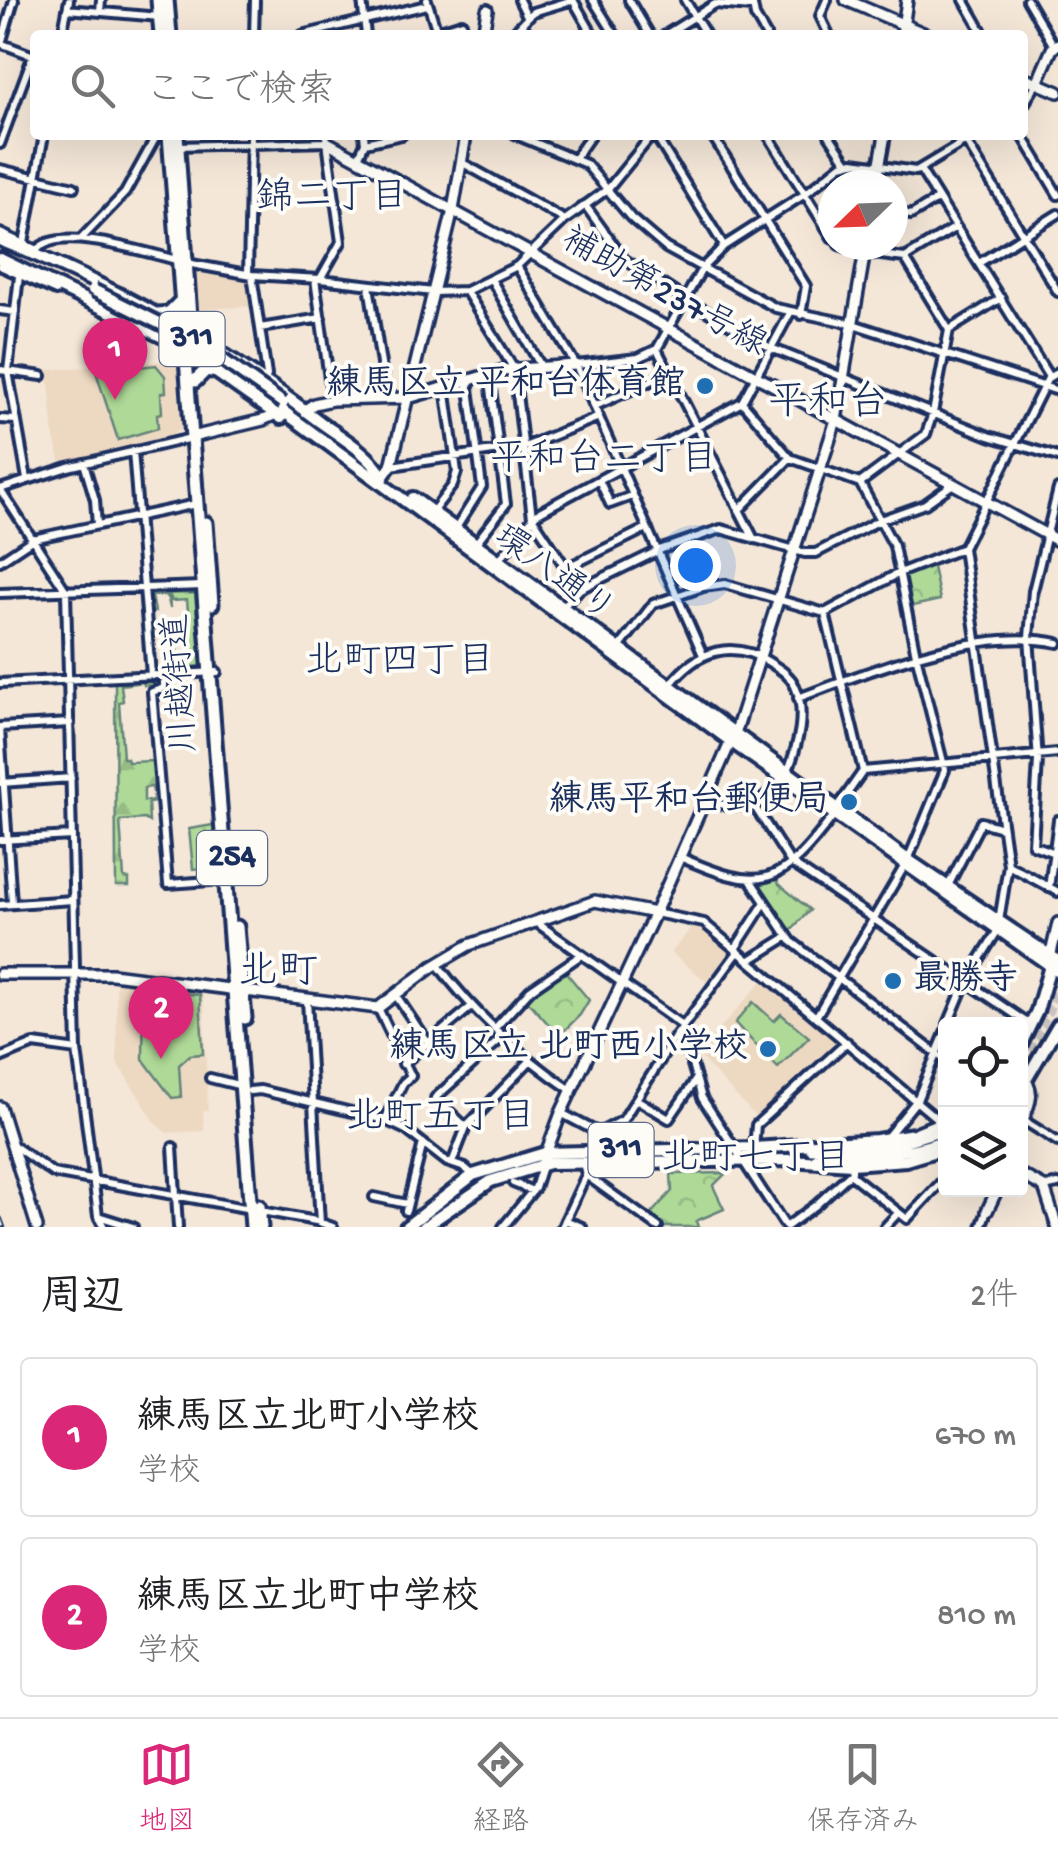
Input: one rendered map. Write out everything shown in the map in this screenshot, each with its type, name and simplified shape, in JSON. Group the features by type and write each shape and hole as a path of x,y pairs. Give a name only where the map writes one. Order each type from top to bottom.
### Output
{"highway":[{"path":"158,0 161,30"},
{"path":"168,0 170,30"},
{"name":"川越街道","path":"169,140 182,262 180,302 187,329"},
{"name":"川越街道","path":"177,140 182,262 213,672 260,1227"},
{"path":"152,311 169,314 180,302"},
{"name":"川越街道","path":"189,351 195,381 203,586 213,672 226,880 239,992"},
{"path":"195,381 203,371 218,372"},
{"name":"川越街道","path":"252,1227 256,1210"}],"main road":[{"name":"環八通り","path":"0,250 197,350 906,863 1054,963"},
{"path":"89,292 152,311 187,329 305,410 375,464 381,480"},
{"path":"89,292 138,326 189,351 279,408"},
{"path":"138,326 152,311"},
{"path":"230,380 226,366 238,363"},
{"name":"環八通り","path":"381,480 456,528 733,737"},
{"name":"環八通り","path":"906,863 948,887 998,926"},
{"path":"1028,1029 1054,963"},
{"path":"1028,1075 1055,1041 1058,1025"},
{"path":"887,1139 938,1126"},
{"name":"311","path":"406,1227 473,1175 544,1158 887,1139"},
{"path":"851,1169 938,1150"},
{"name":"311","path":"424,1227 491,1180 544,1158 582,1162 789,1160 851,1169"}],"street":[{"path":"14,0 1,44 30,55"},
{"path":"63,30 69,0"},
{"path":"100,12 101,0"},
{"path":"254,0 254,30"},
{"path":"362,0 365,30"},
{"path":"519,0 528,30"},
{"path":"515,30 524,20 573,0 590,30"},
{"path":"593,0 612,30"},
{"path":"629,0 647,30"},
{"path":"686,0 703,30"},
{"path":"827,0 820,16 827,30"},
{"path":"846,0 902,30 907,0"},
{"path":"964,0 981,30"},
{"path":"1028,0 1056,45 1028,101"},
{"path":"323,30 427,2 437,30"},
{"path":"672,30 716,4 752,3 764,30"},
{"path":"484,30 488,5"},
{"path":"67,9 160,17"},
{"path":"446,30 462,24"},
{"path":"0,144 30,66"},
{"path":"1028,78 1058,92"},
{"path":"24,243 43,140"},
{"path":"80,240 124,193 154,140"},
{"path":"177,140 251,140 250,275 268,375 264,381"},
{"path":"326,140 342,243 318,279 332,400"},
{"name":"補助第237号線","path":"328,140 1058,540"},
{"path":"358,158 365,140"},
{"path":"381,480 391,466 408,398 453,210 465,140"},
{"path":"530,140 586,164 631,218 666,248 776,308 852,324 1058,391"},
{"path":"575,159 588,140"},
{"path":"37,250 42,244 62,238 250,275 433,292 466,291 516,266 565,220 608,188 650,140"},
{"path":"657,140 724,246"},
{"path":"715,140 806,286 801,314"},
{"path":"771,140 818,215"},
{"path":"832,140 846,162"},
{"path":"879,170 884,140"},
{"path":"305,410 332,400 408,398 514,370 638,358 657,349 703,268 724,246 805,194 846,162 916,171 961,140"},
{"path":"965,140 1058,292"},
{"path":"1025,140 1058,194"},
{"path":"461,162 565,220"},
{"path":"920,168 1049,377"},
{"path":"0,170 74,187"},
{"path":"908,214 938,199"},
{"path":"585,205 624,259 771,348 1012,444 1058,457"},
{"path":"979,263 1058,214"},
{"path":"908,256 956,226"},
{"path":"24,243 83,272 89,292 19,276 0,250 24,243"},
{"path":"502,1227 533,1190 561,1113 733,737 836,420 864,260"},
{"path":"860,484 926,434 934,413 950,330 906,260"},
{"path":"516,266 576,365 703,655"},
{"path":"1047,274 1058,268"},
{"path":"19,276 4,371 27,479"},
{"path":"491,280 542,368"},
{"path":"369,286 386,397"},
{"path":"466,291 514,370 532,517 580,589"},
{"path":"950,330 1001,298"},
{"path":"0,310 15,312"},
{"path":"499,560 532,517 742,402 790,313"},
{"path":"260,328 321,318"},
{"path":"657,349 754,539"},
{"path":"4,371 42,376"},
{"path":"595,406 669,372"},
{"path":"951,1017 966,980 998,926 1008,865 963,548 1012,444 1049,377 1058,372"},
{"path":"476,543 506,504 489,374"},
{"path":"456,528 481,493 468,380"},
{"path":"432,512 455,480 445,386"},
{"path":"742,402 790,458 860,484 880,520 894,546 916,655 946,770 906,863 816,1017"},
{"path":"104,1227 98,1216 92,1181 77,1050 66,591 0,489 84,463 268,419 279,408"},
{"path":"391,466 523,447 600,417"},
{"path":"0,419 16,420"},
{"path":"133,451 151,675"},
{"path":"739,510 790,458"},
{"path":"84,463 95,500 97,525"},
{"path":"600,480 610,504 632,496"},
{"path":"563,607 580,589 657,551 721,529 816,553 880,520 926,504 953,484"},
{"path":"1054,854 1033,845 1036,755 1029,637 1032,591 1058,490"},
{"path":"1,558 33,539 197,503"},
{"path":"566,568 646,528"},
{"path":"618,648 647,608 676,596 725,584 825,613 899,573 963,548"},
{"path":"0,593 203,586"},
{"path":"680,857 728,877 751,881 770,876 792,863 836,811 863,771 825,613"},
{"path":"798,698 916,655 1029,637 1058,643"},
{"path":"670,686 688,664 728,648 760,657 788,675 798,698 799,737 786,775 769,795 753,804 728,807 706,800"},
{"path":"0,683 213,672"},
{"path":"164,674 164,688 152,692 168,884 226,880"},
{"path":"12,903 4,839 0,728 70,723"},
{"path":"863,771 1058,753"},
{"path":"2,783 71,778"},
{"path":"753,804 792,863 1030,1025"},
{"path":"1049,888 1058,820"},
{"path":"948,887 981,822 1002,828"},
{"path":"4,839 72,836"},
{"path":"1008,865 1058,892"},
{"path":"751,881 787,937 936,1054"},
{"path":"0,905 74,900"},
{"path":"0,974 112,974 378,1008 437,964 472,944 598,900 704,923 938,1119"},
{"path":"561,1113 603,1133 624,1120 764,904"},
{"path":"1054,963 1058,922"},
{"path":"537,923 682,1026"},
{"path":"749,960 787,937"},
{"path":"496,1027 530,990 581,955"},
{"path":"437,964 472,1006 530,1061 572,1091"},
{"path":"396,997 428,1043"},
{"path":"306,1000 320,1225"},
{"path":"403,1064 472,1006"},
{"path":"378,1008 410,1076 402,1083 385,1120"},
{"path":"466,1128 434,1098 505,1035"},
{"path":"676,1037 690,1058 702,1098 780,1225 786,1227 806,1214 851,1169 908,1219 938,1187"},
{"path":"754,1148 756,1125 846,1042"},
{"path":"0,1058 34,1044 77,1050"},
{"path":"887,1139 917,1100 938,1049"},
{"path":"452,1163 466,1128 530,1061"},
{"path":"210,1078 385,1120 473,1175"},
{"path":"636,1100 668,1119 696,1082"},
{"path":"0,1107 38,1227"},
{"path":"771,1147 891,1146 938,1126"},
{"path":"1028,1126 1058,1142"},
{"path":"789,1160 886,1155 938,1141"},
{"path":"374,1196 410,1204 423,1143"},
{"path":"0,1147 12,1144 52,1173 332,1227"},
{"path":"173,1147 178,1227"},
{"path":"582,1162 586,1175 658,1227"},
{"path":"582,1227 563,1224 586,1175"},
{"path":"1028,1178 1044,1186 1058,1184"},
{"path":"513,1182 533,1190"},
{"path":"1044,1186 1057,1227"},
{"path":"981,1227 993,1197"},
{"path":"885,1227 898,1214"},
{"path":"98,1216 133,1227"}],"shaded area":[{"path":"196,268 248,278 254,306 197,310"},
{"path":"177,360 183,429 173,432 173,437 61,463 54,438 48,370"},
{"path":"693,925 732,951 711,985 671,953"},
{"name":"練馬区立 北町西小学校","path":"763,980 840,1044 758,1119 697,1054"},
{"path":"116,982 203,992 208,1110 203,1111 204,1131 167,1133 157,1125 117,1063"}],"green space":[{"path":"156,365 165,376 166,392 161,393 158,428 118,440 96,372"},
{"path":"932,562 940,600 908,607 904,574"},
{"path":"195,593 201,666 172,669 172,650 177,650 181,660 192,659 187,600 172,601 169,594 170,608 167,595 152,596 155,612 150,612 149,594"},
{"path":"154,680 154,686 143,682 121,685 123,758 128,762 153,761 156,792 152,787 144,788 144,801 153,801 153,796 157,796 157,802 148,803 149,822 120,821 124,878 129,879 129,886 116,886 115,682"},
{"path":"213,825 218,876 215,867 193,869 189,829"},
{"path":"776,878 810,910 789,932 758,886"},
{"path":"564,970 589,1000 559,1036 527,1000 533,991"},
{"path":"150,990 200,995 203,1054 190,1055 179,1065 181,1097 172,1098 143,1059 144,994"},
{"path":"753,1002 774,1021 781,1014 809,1037 778,1068 735,1023"},
{"path":"726,1173 713,1186 724,1209 696,1221 698,1227 664,1227 647,1218 672,1191 671,1174"}],"tunnel":[{"path":"1028,1044 1057,966"},
{"path":"1028,1058 1058,989"}],"railway":[{"path":"0,1219 3,1227"}],"place":[{"name":"練馬区立 平和台体育館","path":"705,386"},
{"name":"練馬区立北町小学校","path":"115,400"},
{"name":"練馬平和台郵便局","path":"849,802"},
{"name":"最勝寺","path":"893,981"},
{"name":"練馬区立 北町西小学校","path":"768,1049"},
{"name":"練馬区立北町中学校","path":"161,1059"}],"district":[{"name":"錦二丁目","path":"332,200"},
{"name":"平和台","path":"828,405"},
{"name":"平和台二丁目","path":"604,462"},
{"name":"北町四丁目","path":"400,664"},
{"name":"北町","path":"278,974"},
{"name":"北町五丁目","path":"441,1120"},
{"name":"北町七丁目","path":"756,1161"}]}
